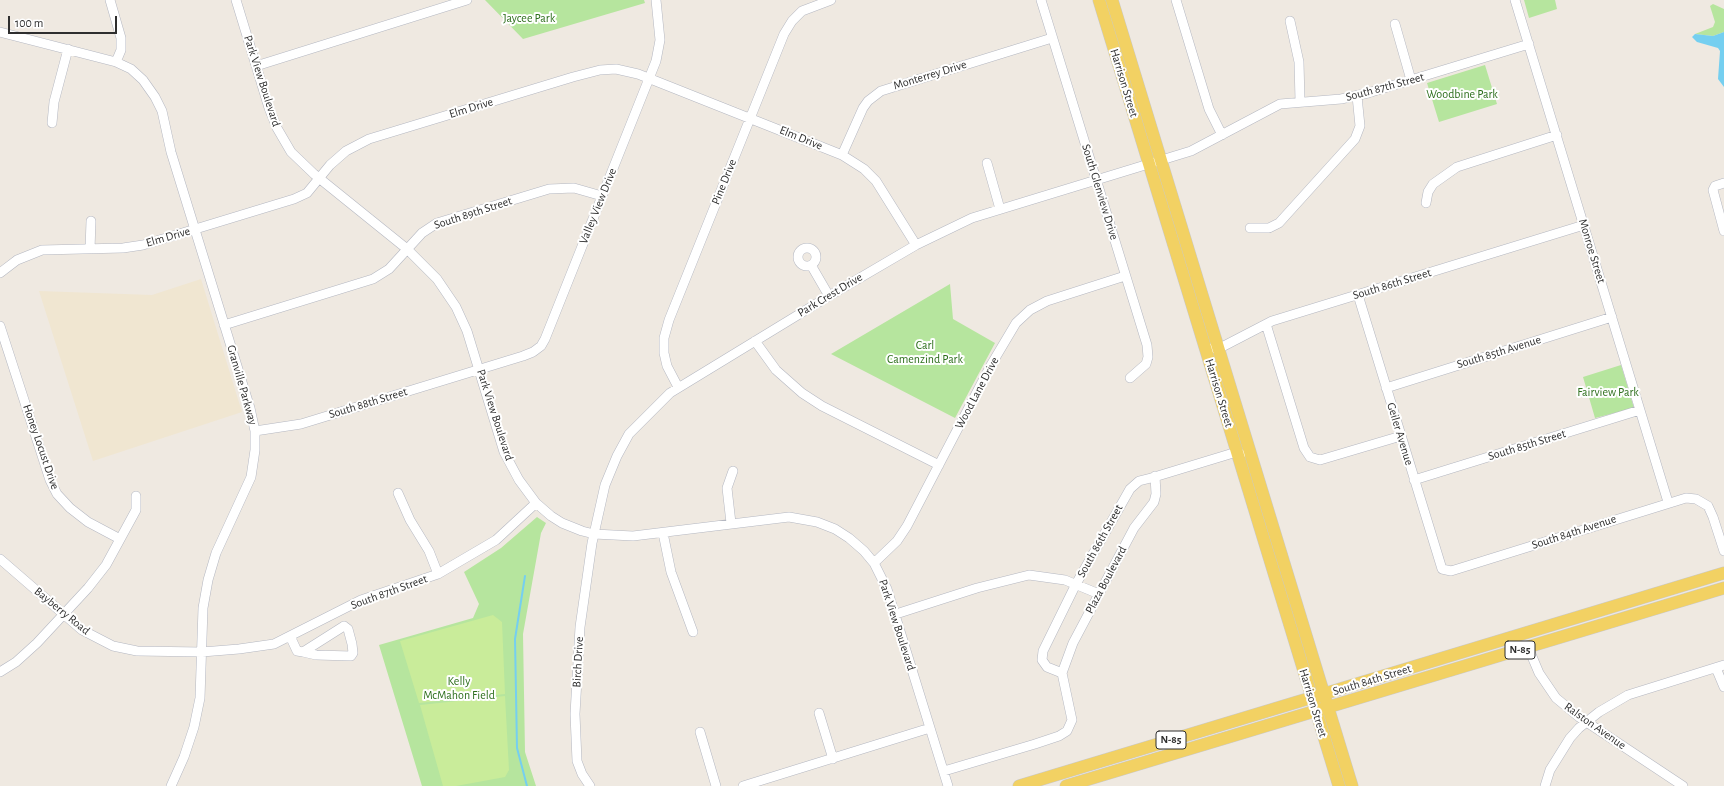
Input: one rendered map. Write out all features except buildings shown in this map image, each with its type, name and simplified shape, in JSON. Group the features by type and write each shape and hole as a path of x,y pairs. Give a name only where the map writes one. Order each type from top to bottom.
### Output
{"main road":[{"name":"Harrison Street","path":"1099,0 1218,349 1251,456 1318,696 1316,712 1339,786"},
{"name":"Harrison Street","path":"1112,0 1204,346 1237,452 1318,696 1328,708 1352,786"},
{"name":"South 84th Street","path":"1019,786 1724,573"},
{"name":"South 84th Street","path":"1066,786 1724,588"},
{"path":"1528,647 1532,639 1587,620 1601,610"}],"street":[{"path":"110,0 121,38 120,50 116,62"},
{"name":"Park View Boulevard","path":"236,0 269,108 284,141 299,161 406,249 437,279 456,307 467,332 504,452 519,480 536,503 550,516 582,532 613,536 663,533 781,517 809,520 826,525 842,534 864,551 874,563 888,589 948,786"},
{"path":"256,66 467,0"},
{"name":"Valley View Drive","path":"479,370 528,354 537,349 544,342 656,61 660,40 656,0"},
{"name":"Pine Drive","path":"678,388 665,358 664,342 667,326 787,28 802,11 831,0"},
{"name":"South Glenview Drive","path":"1041,0 1148,353 1146,364 1130,378"},
{"path":"1176,0 1209,109 1222,136"},
{"name":"Monroe Street","path":"1515,0 1668,502"},
{"path":"1290,21 1299,62 1300,101"},
{"path":"1395,24 1411,80"},
{"name":"Granville Parkway","path":"0,32 116,62 131,69 143,80 160,106 171,152 250,408 255,431 256,450 251,477 216,553 208,580 203,608 201,688 194,727 184,757 171,786"},
{"name":"Monterrey Drive","path":"842,155 863,108 868,101 881,91 1052,38"},
{"name":"South 87th Street","path":"1155,163 1192,151 1275,106 1300,101 1341,99 1356,96 1529,44"},
{"path":"52,123 54,102 68,49"},
{"name":"Elm Drive","path":"0,273 17,260 37,251 56,249 123,248 143,245 299,197 307,193 330,165 346,151 369,139 573,77 600,70 616,69 650,79 842,155 864,169 876,181 916,245"},
{"path":"1250,228 1269,228 1279,223 1355,139 1360,126 1356,96"},
{"path":"1426,204 1428,192 1433,184 1456,167 1557,135"},
{"path":"987,163 1000,209"},
{"name":"Park Crest Drive","path":"594,534 605,485 617,456 629,434 650,411 678,388 916,245 972,218 1155,163"},
{"path":"1724,183 1713,188 1713,195 1724,231"},
{"name":"South 89th Street","path":"224,325 367,282 384,273 422,233 437,223 549,189 569,187 602,196"},
{"path":"90,248 91,221"},
{"name":"South 86th Street","path":"1218,349 1266,324 1584,225"},
{"path":"811,265 829,296"},
{"name":"Wood Lane Drive","path":"874,563 897,541 991,366 1010,332 1020,319 1030,310 1047,301 1125,276"},
{"name":"Geiler Avenue","path":"1358,295 1440,564 1446,571"},
{"name":"South 85th Avenue","path":"1386,388 1612,317"},
{"path":"1266,324 1307,455 1314,459 1320,460 1401,436"},
{"name":"Honey Locust Drive","path":"0,326 50,480 57,494 70,508 88,522 120,539"},
{"path":"755,341 776,370 802,393 822,406 939,465"},
{"path":"1204,346 1218,349"},
{"name":"South 88th Street","path":"255,431 301,424 479,370"},
{"name":"South 85th Street","path":"1414,480 1640,410"},
{"path":"1237,452 1251,456"},
{"name":"South 86th Street","path":"896,614 977,588 1029,575 1048,576 1076,584 1130,489 1140,481 1237,452"},
{"path":"731,523 727,488 733,471"},
{"name":"Plaza Boulevard","path":"944,771 1035,744 1059,736 1066,731 1072,720 1062,673 1073,643 1098,594 1134,528 1152,505 1156,494 1155,476"},
{"path":"398,493 407,515 429,552 438,574"},
{"path":"0,672 16,662 63,615 106,565 136,510 136,496"},
{"name":"South 84th Avenue","path":"1446,571 1451,571 1668,502 1686,498 1696,499 1703,502 1711,511 1721,532"},
{"name":"South 87th Street","path":"202,652 274,644 361,600 438,574 496,540 536,503"},
{"path":"1721,532 1724,551"},
{"path":"663,533 671,572 693,632"},
{"name":"Birch Drive","path":"590,786 582,774 577,761 575,714 580,627 594,534"},
{"name":"Bayberry Road","path":"0,559 82,630 113,646 137,651 202,652"},
{"path":"1062,673 1047,667 1042,660 1043,651 1076,584 1098,594"},
{"path":"290,636 297,651 316,655 350,656 353,653 348,629 344,626 332,632 303,652"},
{"name":"Ralston Avenue","path":"1528,647 1539,673 1556,698 1586,722 1677,784"},
{"path":"1545,786 1550,770 1557,756 1574,733 1599,712 1628,695 1720,666 1724,687"},
{"path":"819,713 833,758"},
{"path":"743,786 930,728"},
{"path":"700,732 716,786"}],"shaded area":[{"path":"201,279 242,412 93,461 39,291 152,295"}],"green space":[{"name":"Jaycee Park","path":"485,0 644,0 645,3 523,39"},
{"path":"1524,0 1555,0 1557,9 1529,18"},
{"path":"1713,4 1724,9 1724,32 1713,36 1695,34 1713,27 1715,22 1710,6"},
{"name":"Woodbine Park","path":"1485,65 1497,104 1439,122 1427,83"},
{"name":"Carl Camenzind Park","path":"950,284 953,319 995,343 955,418 831,354"},
{"name":"Fairview Park","path":"1621,365 1634,408 1595,418 1583,377"},
{"name":"Kelly McMahon Field","path":"537,517 546,523 541,533 523,634 525,752 536,786 422,786 379,645 473,618 479,604 464,572 501,548"},
{"path":"493,615 502,622 505,694 419,703 400,641"},
{"path":"505,696 509,770 505,777 456,786 443,786 420,705"}],"water":[{"path":"1724,32 1724,87 1718,79 1720,51 1718,48 1697,42 1692,37 1695,34 1713,36"}],"waterway":[{"path":"525,576 515,639 517,748 527,786"}]}
